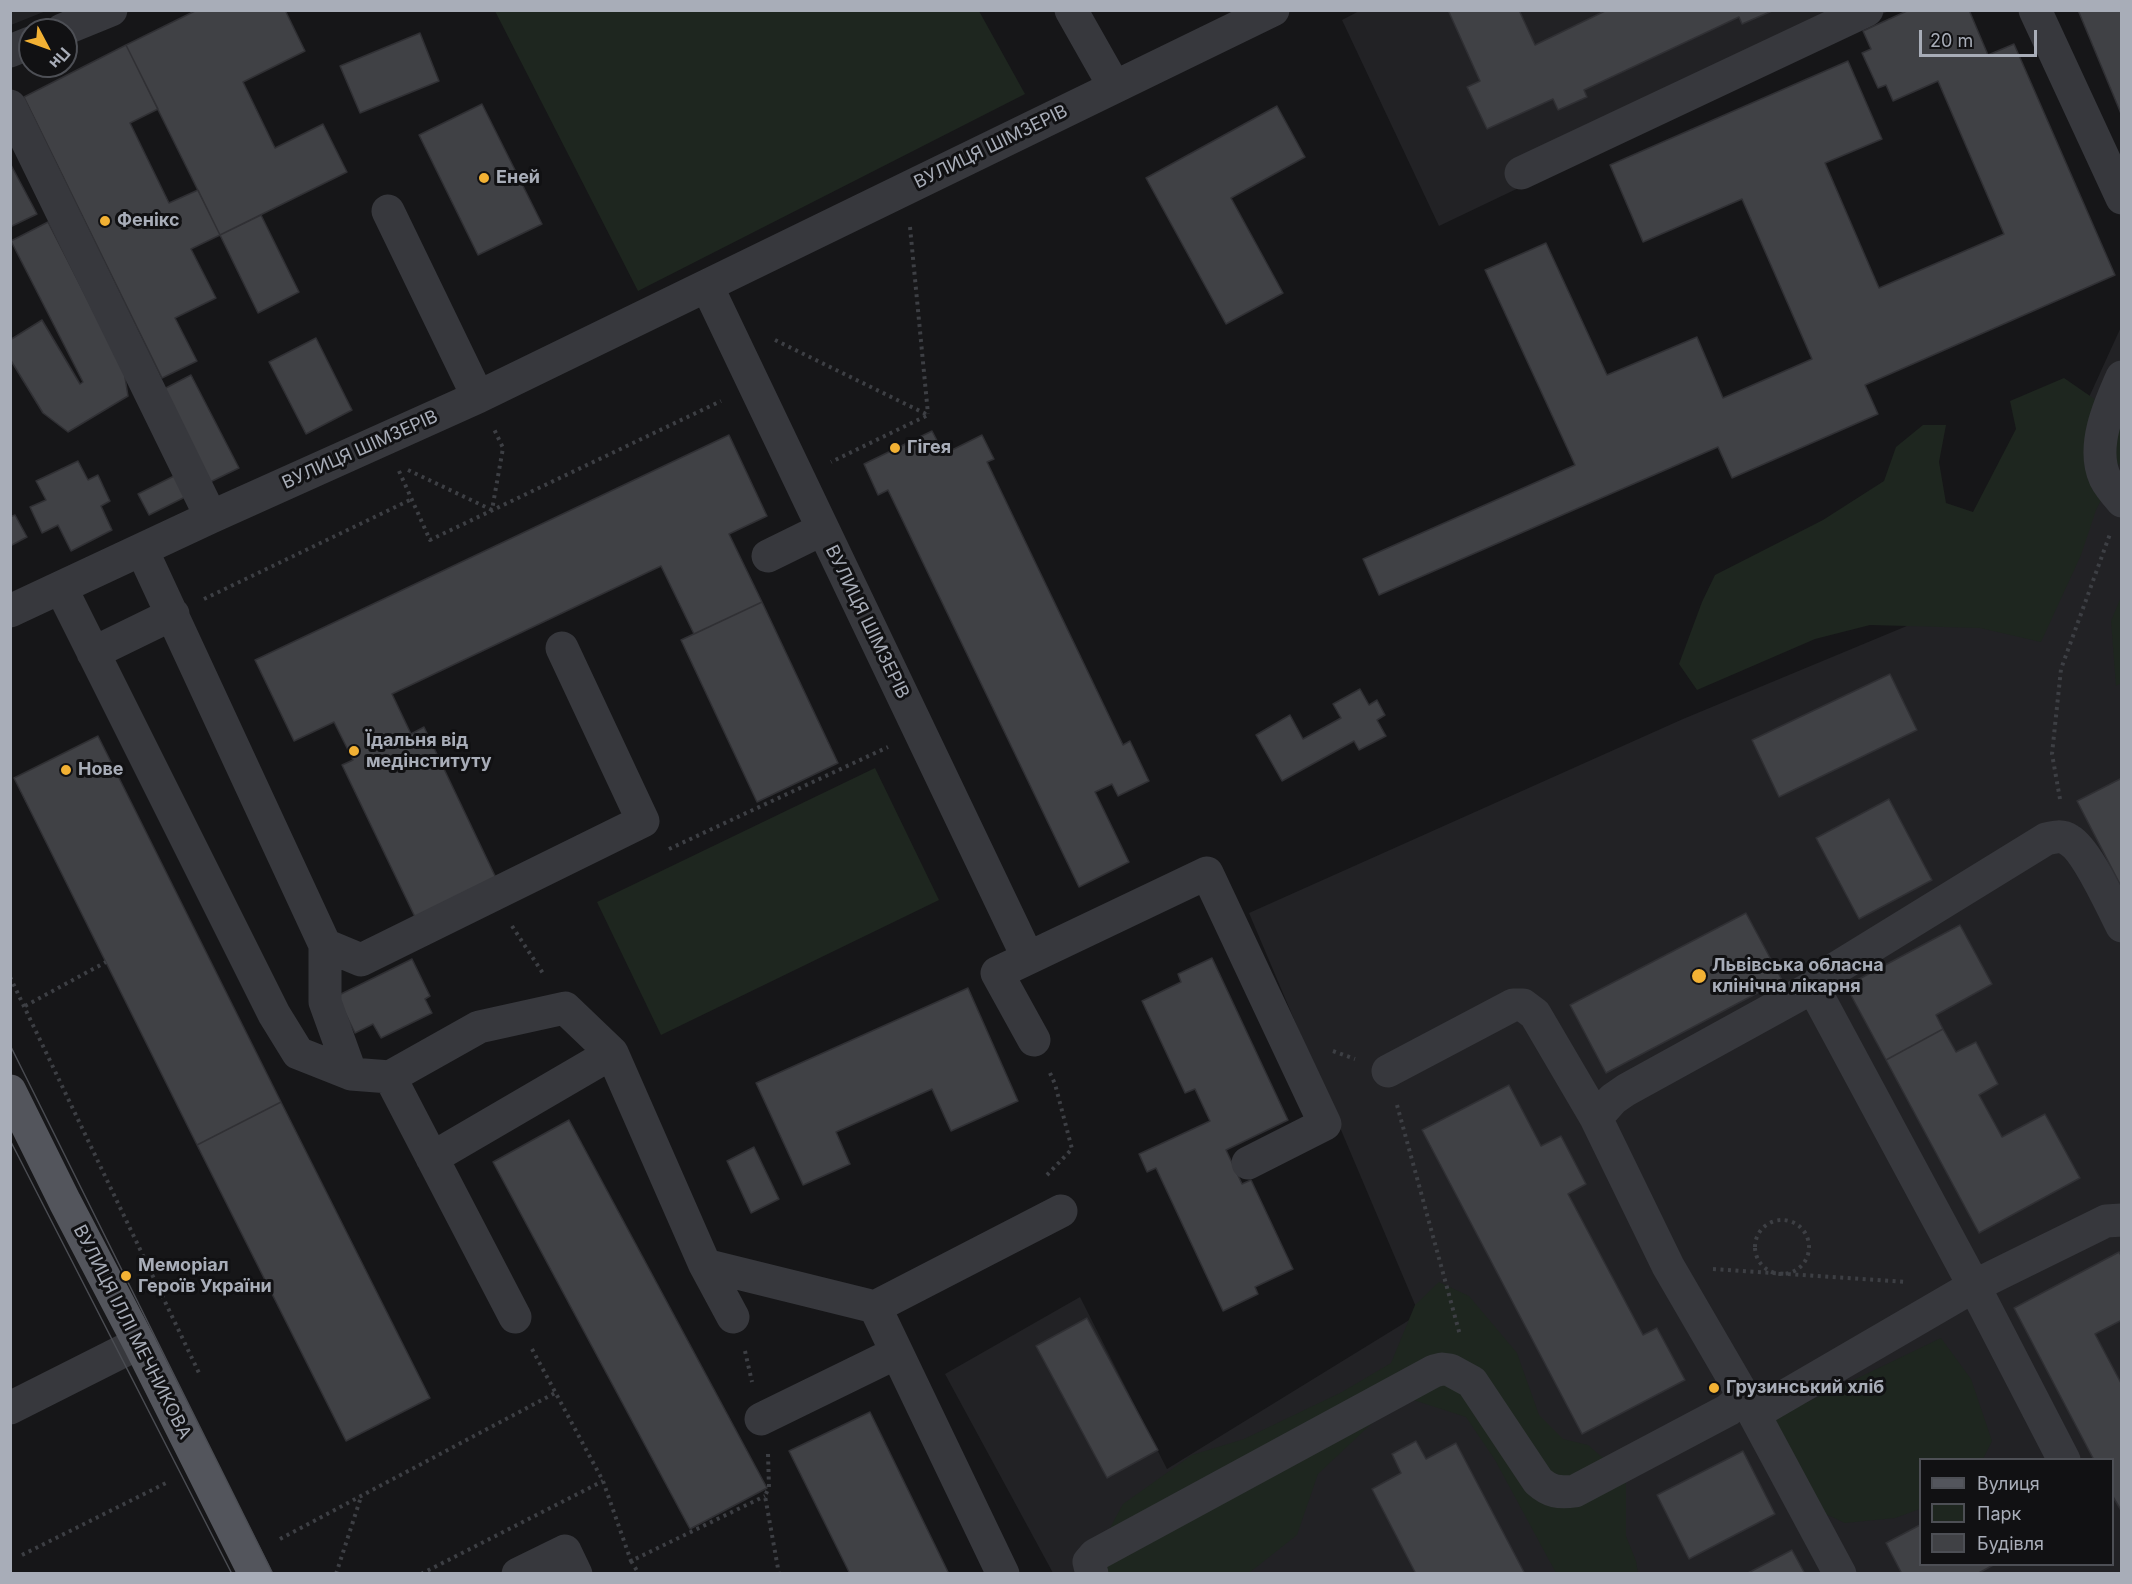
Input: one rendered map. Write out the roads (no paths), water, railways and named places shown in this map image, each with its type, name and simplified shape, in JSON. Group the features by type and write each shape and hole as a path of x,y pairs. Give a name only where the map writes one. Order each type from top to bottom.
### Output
{"main road":[{"name":"ВУЛИЦЯ ІЛЛІ МЕЧНИКОВА","path":"10,1091 255,1574"}],"street":[{"path":"78,23 111,10"},
{"path":"1071,10 1114,86"},
{"name":"ВУЛИЦЯ ШІМЗЕРІВ","path":"10,611 211,518 484,409 707,286 1273,10"},
{"path":"1521,173 1867,10"},
{"path":"2035,10 2121,198"},
{"path":"10,106 211,518"},
{"path":"388,211 484,409"},
{"name":"ВУЛИЦЯ ШІМЗЕРІВ","path":"707,286 1028,958"},
{"path":"2117,513 2101,459 2102,434 2121,377"},
{"path":"768,556 823,529"},
{"path":"142,550 325,945 325,1002 351,1074"},
{"path":"61,588 274,1014 298,1053 351,1074 390,1077 479,1027 565,1008 612,1053 705,1265 738,1331"},
{"path":"93,653 173,614"},
{"path":"325,945 361,960 643,821 562,648"},
{"path":"1596,1118 1613,1099 1626,1090 1814,987 1838,967 2046,839 2059,836 2068,838 2084,855 2121,926"},
{"path":"1034,1040 997,973 1207,873 1325,1124 1248,1163"},
{"path":"1814,987 2063,1458"},
{"path":"1388,1071 1513,1005 1522,1005 1535,1014 1596,1118 1668,1266 1749,1405 1840,1574"},
{"path":"432,1158 612,1053"},
{"path":"390,1077 515,1317"},
{"path":"705,1265 875,1307 1061,1211"},
{"path":"1092,1574 1089,1562 1095,1556 1434,1371 1442,1369 1450,1371 1472,1382 1538,1481 1548,1490 1560,1493 1575,1491 1728,1410 1749,1405 1974,1286 2106,1221 2121,1220"},
{"path":"875,1307 1003,1574"},
{"path":"10,1408 139,1343"},
{"path":"761,1419 896,1353"},
{"path":"518,1574 565,1551 576,1574"}],"tram line":[{"path":"10,1045 273,1574"},
{"path":"10,1140 232,1574"}],"place":[{"name":"Еней","path":"484,178"},
{"name":"Фенікс","path":"105,221"},
{"name":"Гігея","path":"895,448"},
{"name":"Їдальня від медінституту","path":"354,751"},
{"name":"Нове","path":"66,770"},
{"name":"Львівська обласна клінічна лікарня","path":"1699,976"},
{"name":"Меморіал Героїв України","path":"126,1276"},
{"name":"Грузинський хліб","path":"1714,1388"}]}
